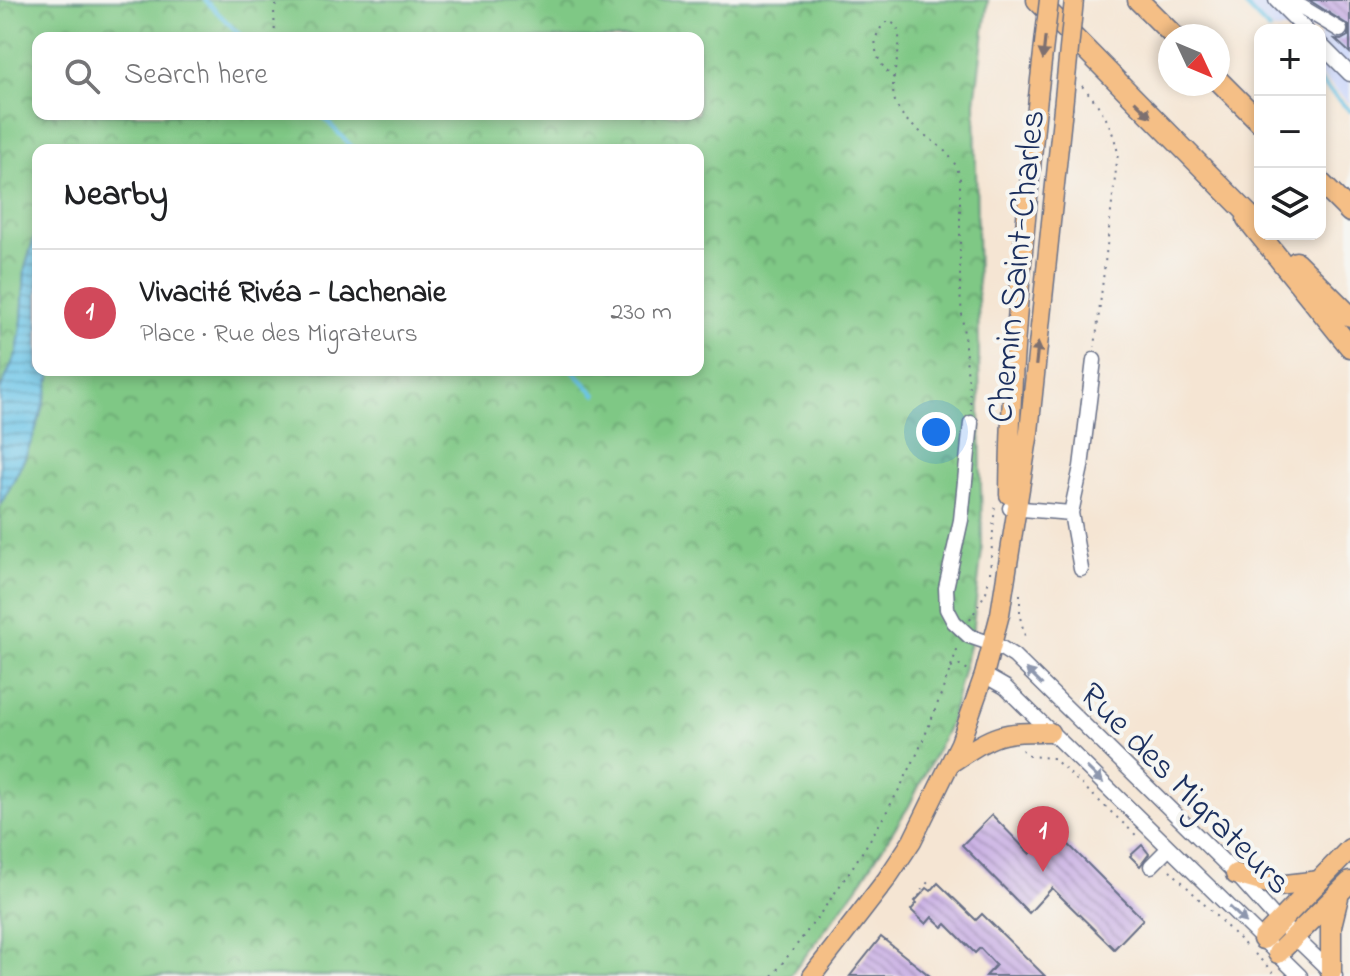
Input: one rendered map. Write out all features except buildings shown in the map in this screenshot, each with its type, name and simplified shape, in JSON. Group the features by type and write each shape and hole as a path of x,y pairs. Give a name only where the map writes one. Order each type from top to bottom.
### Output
{"highway":[{"path":"1037,0 1254,220"},
{"path":"1138,0 1162,24"},
{"path":"1230,92 1254,116"},
{"path":"1326,188 1350,212"},
{"path":"1230,197 1350,347"},
{"path":"1274,240 1350,316"},
{"path":"1270,946 1286,929 1319,881 1350,849"},
{"path":"1236,874 1278,886 1319,881"},
{"path":"1286,929 1344,888"},
{"path":"1333,974 1331,926 1344,888"}],"main road":[{"name":"Chemin Saint-Charles","path":"1013,508 1009,431 1017,311 1049,0"},
{"name":"Chemin Saint-Charles","path":"812,976 901,858 922,823 951,763 978,674 993,645 1004,594 1013,508 1029,432 1074,0"},
{"path":"951,763 999,735 1019,731 1050,732"}],"street":[{"path":"1276,0 1300,24"},
{"path":"1290,0 1340,30"},
{"path":"1326,50 1350,74"},
{"path":"1081,569 1071,513 1081,467 1094,360"},
{"name":"Rue des Migrateurs","path":"971,423 966,483 946,600 954,622 964,633 1014,656 1333,974"},
{"path":"1013,508 1071,513"},
{"name":"Rue des Migrateurs","path":"978,674 1001,683 1300,976"},
{"path":"1158,864 1169,848"}],"path":[{"path":"275,32 274,9 279,0"},
{"path":"894,78 883,68 875,52 881,28 888,21 896,25 900,36 894,78 899,111 948,153 960,177 960,293 971,423"},
{"path":"1079,84 1107,117 1118,153 1094,360"},
{"path":"772,976 838,890 872,837 916,755 963,636"},
{"path":"951,668 960,665 978,674"},
{"name":"Rue des Migrateurs","path":"1020,745 1029,756 1053,758 1128,830 1142,839"},
{"name":"Rue des Migrateurs","path":"1158,864 1277,976"},
{"path":"920,896 918,894 929,881"}],"shaded area":[{"path":"1242,0 1350,0 1350,104 1326,81 1326,24 1267,24"}],"green space":[{"path":"0,0 988,0 975,102 982,550 972,634 950,723 909,806 856,889 790,976 0,976 0,505 32,440 51,376 704,376 704,144 32,144 32,245 25,269 17,352 0,391"}],"water":[{"path":"32,245 32,376 51,376 32,440 0,505 0,391 17,352 25,269"}],"waterway":[{"path":"205,0 237,32"},
{"path":"1240,0 1263,24"},
{"path":"1326,87 1350,111"},
{"path":"326,120 349,144"},
{"path":"578,376 596,395"}],"place":[{"name":"Vivacité Rivéa - Lachenaie","path":"1043,872"}]}
